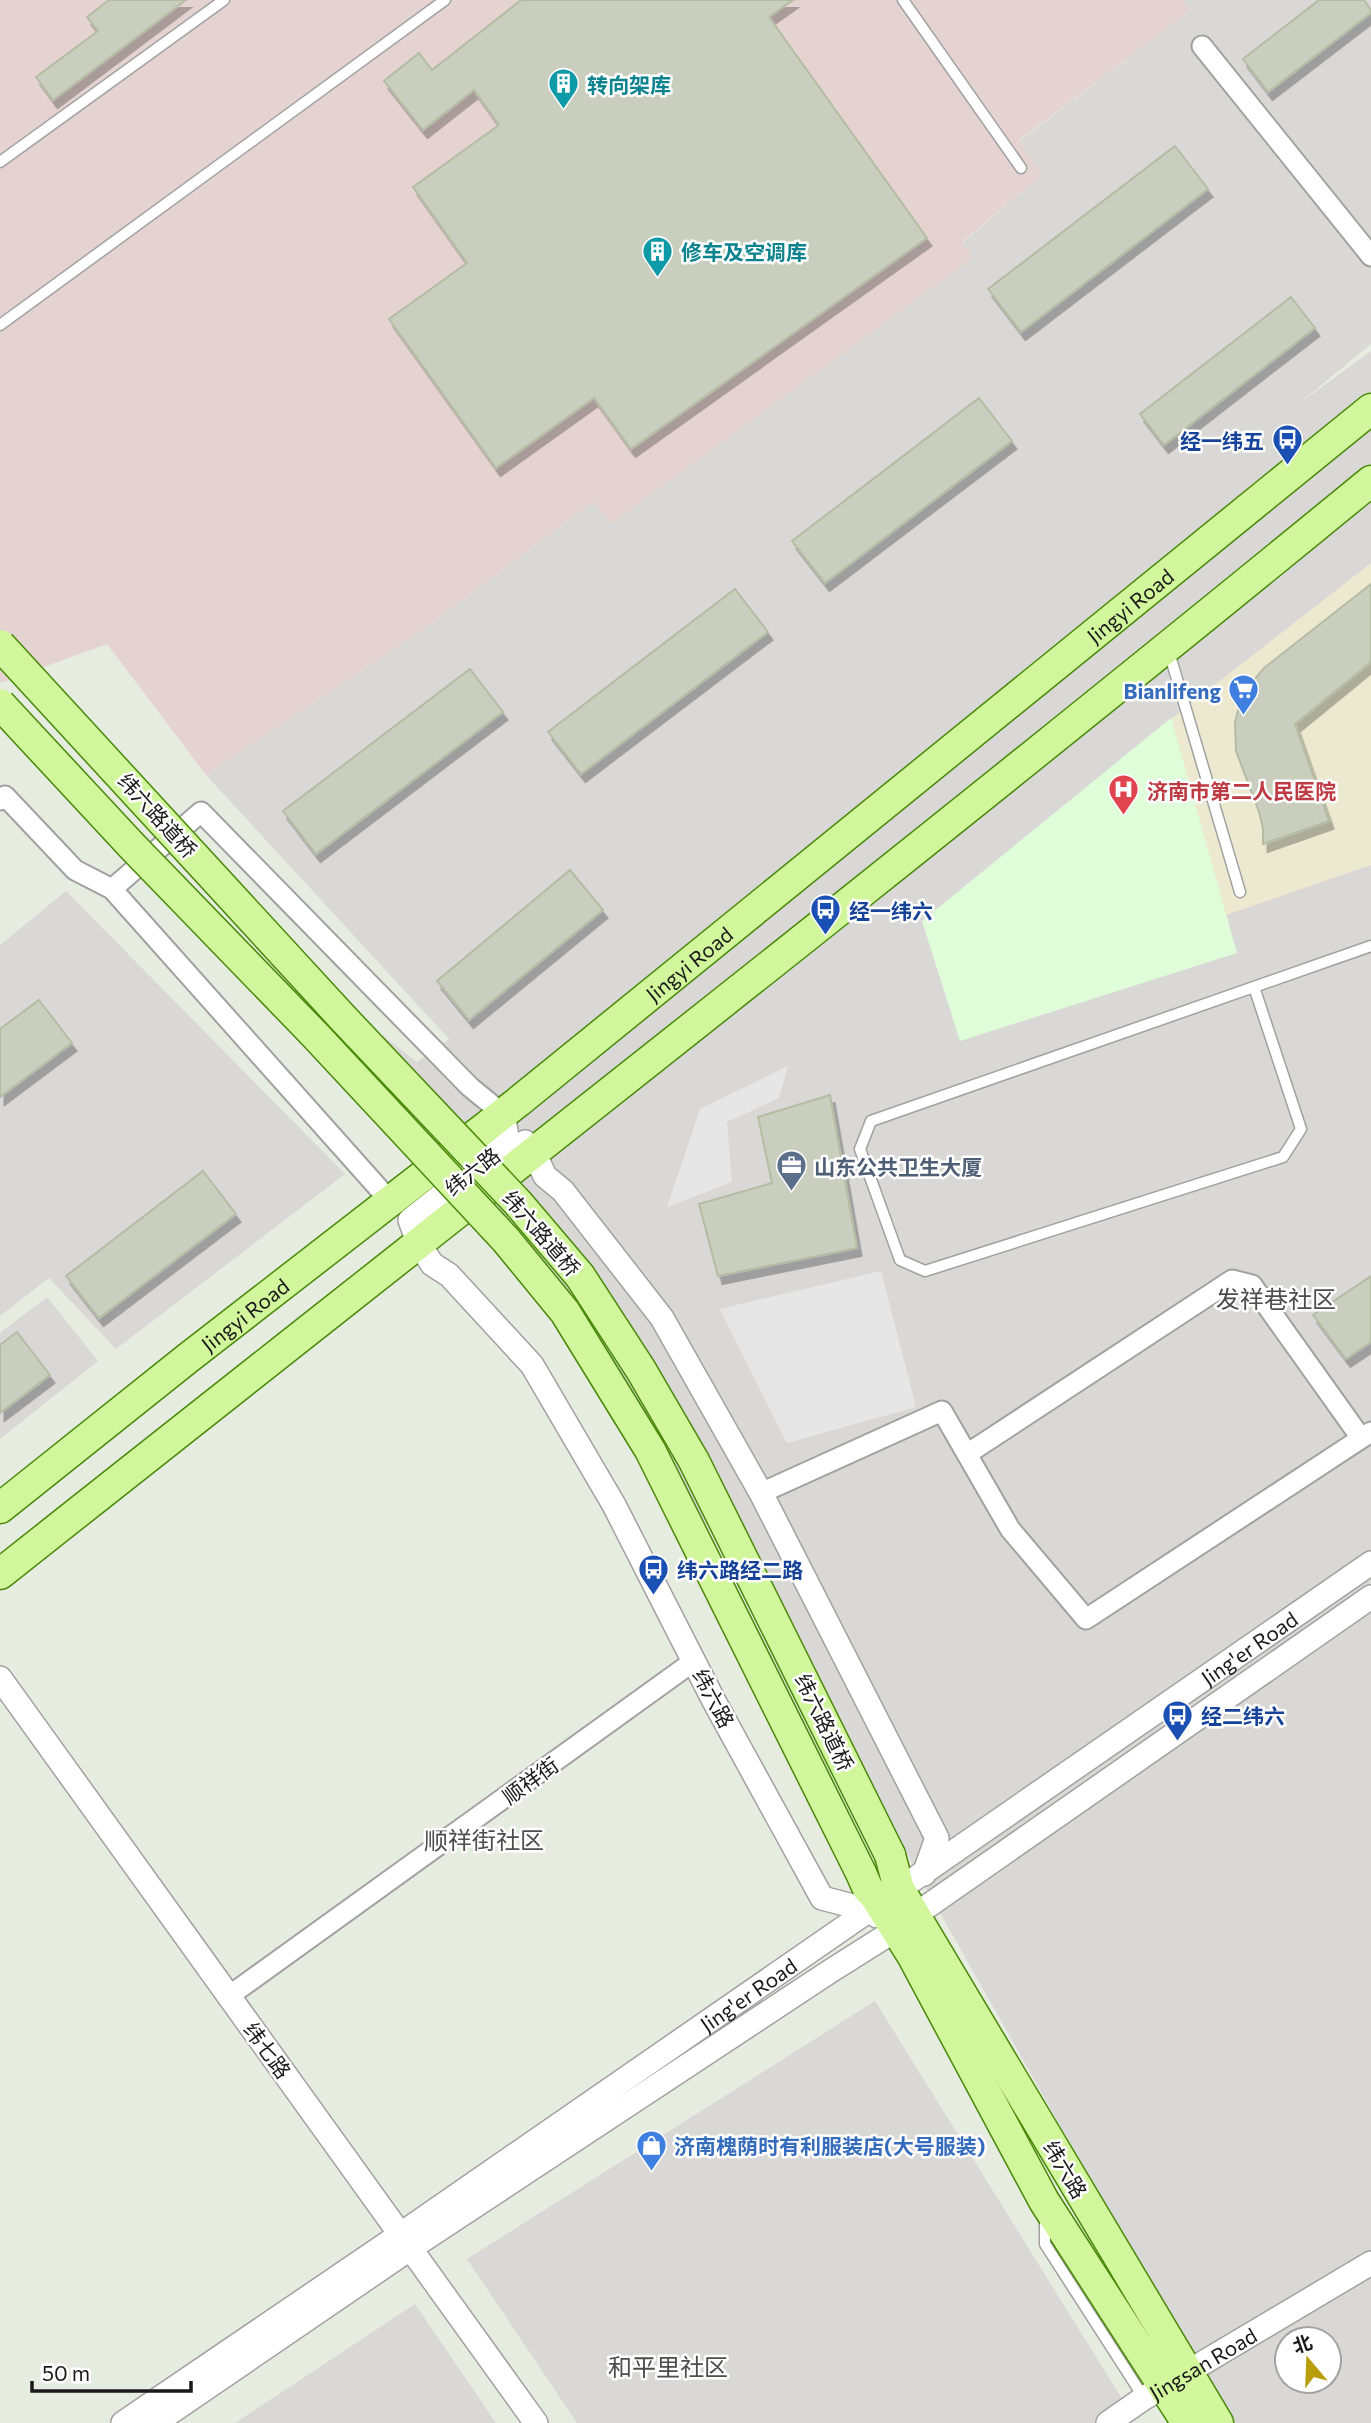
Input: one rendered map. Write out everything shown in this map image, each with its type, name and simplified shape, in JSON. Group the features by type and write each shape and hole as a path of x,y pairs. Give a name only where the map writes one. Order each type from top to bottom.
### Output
{"main road":[{"name":"Jingyi Road","path":"0,1508 188,1358 503,1114 1371,409"},
{"path":"0,1574 534,1153 1167,648 1371,481"},
{"name":"纬六路道桥","path":"0,645 342,1017 518,1203 580,1276 642,1370 694,1461 890,1856"},
{"name":"纬六路道桥","path":"0,704 315,1034 506,1240 565,1312 650,1450 861,1873"},
{"name":"纬六路","path":"882,1901 890,1856"},
{"name":"纬六路","path":"861,1873 868,1889 906,1922 1187,2423"},
{"name":"纬六路","path":"906,1922 1044,2201 1166,2386 1218,2423"}],"street":[{"path":"1202,46 1371,256"},
{"path":"0,800 5,796 75,870 112,889 390,1201"},
{"path":"112,889 201,812 470,1087 503,1114"},
{"name":"纬六路","path":"503,1114 534,1153 545,1176 563,1191 662,1318 761,1493 937,1838 906,1922"},
{"name":"纬六路","path":"503,1114 508,1143 410,1220 418,1242 432,1264 449,1275 532,1366 614,1505 694,1661 822,1898 882,1901"},
{"path":"761,1493 942,1411 1010,1529 1086,1619 1366,1435 1252,1284 1232,1280 967,1454"},
{"name":"Jing'er Road","path":"155,2423 882,1901 1371,1563"},
{"name":"Jing'er Road","path":"123,2423 906,1922 1371,1597"},
{"name":"顺祥街","path":"229,1996 694,1661"},
{"name":"纬七路","path":"0,1678 536,2423"},
{"name":"Jingsan Road","path":"1108,2423 1371,2263"}],"lane":[{"path":"0,162 224,0"},
{"path":"0,325 445,0"},
{"path":"903,0 1021,168"},
{"path":"1167,648 1240,892"},
{"path":"1254,987 1301,1129 1283,1157 925,1271 900,1260 860,1149 872,1121 1254,987 1371,946"}],"shaded area":[{"path":"0,0 1183,0 1190,11 1019,140 1042,175 962,242 973,258 611,524 593,502 428,626 206,775 107,644 0,683"},
{"path":"1183,0 1371,0 1371,344 1297,405 1371,351 1371,2423 1228,2423 768,1608 304,975 417,1062 449,1039 206,775 428,626 593,502 612,523 972,258 962,243 1042,175 1019,141 1190,11"},
{"path":"1371,563 1371,865 1226,915 1171,719"},
{"name":"济南市第二人民医院","path":"1171,718 1237,953 960,1041 922,921"},
{"path":"66,891 345,1174 116,1349 49,1278 0,1316 0,945"},
{"path":"788,1066 779,1098 727,1122 732,1182 667,1207 700,1109"},
{"path":"881,1271 916,1407 787,1443 720,1309"},
{"path":"47,1297 98,1361 0,1439 0,1333"},
{"path":"875,2001 1129,2410 1108,2423 577,2423 467,2259"},
{"path":"415,2304 496,2423 235,2423"}],"building":[{"path":"109,0 186,0 53,100 36,77 98,31 87,17"},
{"name":"修车及空调库","path":"521,0 793,0 769,17 927,238 631,449 594,398 496,468 389,319 467,263 413,187 499,125 474,90 423,130 384,81 419,53 432,70"},
{"path":"1319,0 1364,0 1371,13 1268,92 1243,59"},
{"path":"1175,146 1208,189 1021,332 988,289"},
{"path":"1291,297 1315,328 1164,445 1140,414"},
{"path":"979,398 1012,441 825,583 792,541"},
{"path":"1371,584 1371,662 1295,724 1329,821 1263,844 1259,812 1236,751 1235,722 1245,691 1264,668"},
{"path":"735,589 768,632 581,774 548,732"},
{"path":"470,669 503,712 316,854 283,811"},
{"path":"570,870 603,910 469,1020 437,981"},
{"path":"39,1000 72,1043 0,1097 0,1029"},
{"name":"山东公共卫生大厦","path":"830,1095 857,1248 718,1276 699,1204 772,1183 758,1117"},
{"path":"203,1171 236,1214 99,1318 66,1276"},
{"path":"1371,1276 1371,1342 1346,1359 1313,1315"},
{"path":"17,1332 50,1375 0,1413 0,1345"}],"place":[{"name":"转向架库","path":"564,111"},
{"name":"修车及空调库","path":"658,278"},
{"name":"经一纬五","path":"1287,467"},
{"name":"Bianlifeng","path":"1244,717"},
{"name":"济南市第二人民医院","path":"1124,817"},
{"name":"经一纬六","path":"826,937"},
{"name":"山东公共卫生大厦","path":"791,1193"},
{"name":"纬六路经二路","path":"654,1596"},
{"name":"经二纬六","path":"1178,1742"},
{"name":"济南槐荫时有利服装店(大号服装)","path":"651,2172"}],"district":[{"name":"发祥巷社区","path":"1276,1298"},
{"name":"顺祥街社区","path":"484,1839"},
{"name":"和平里社区","path":"668,2366"}]}
